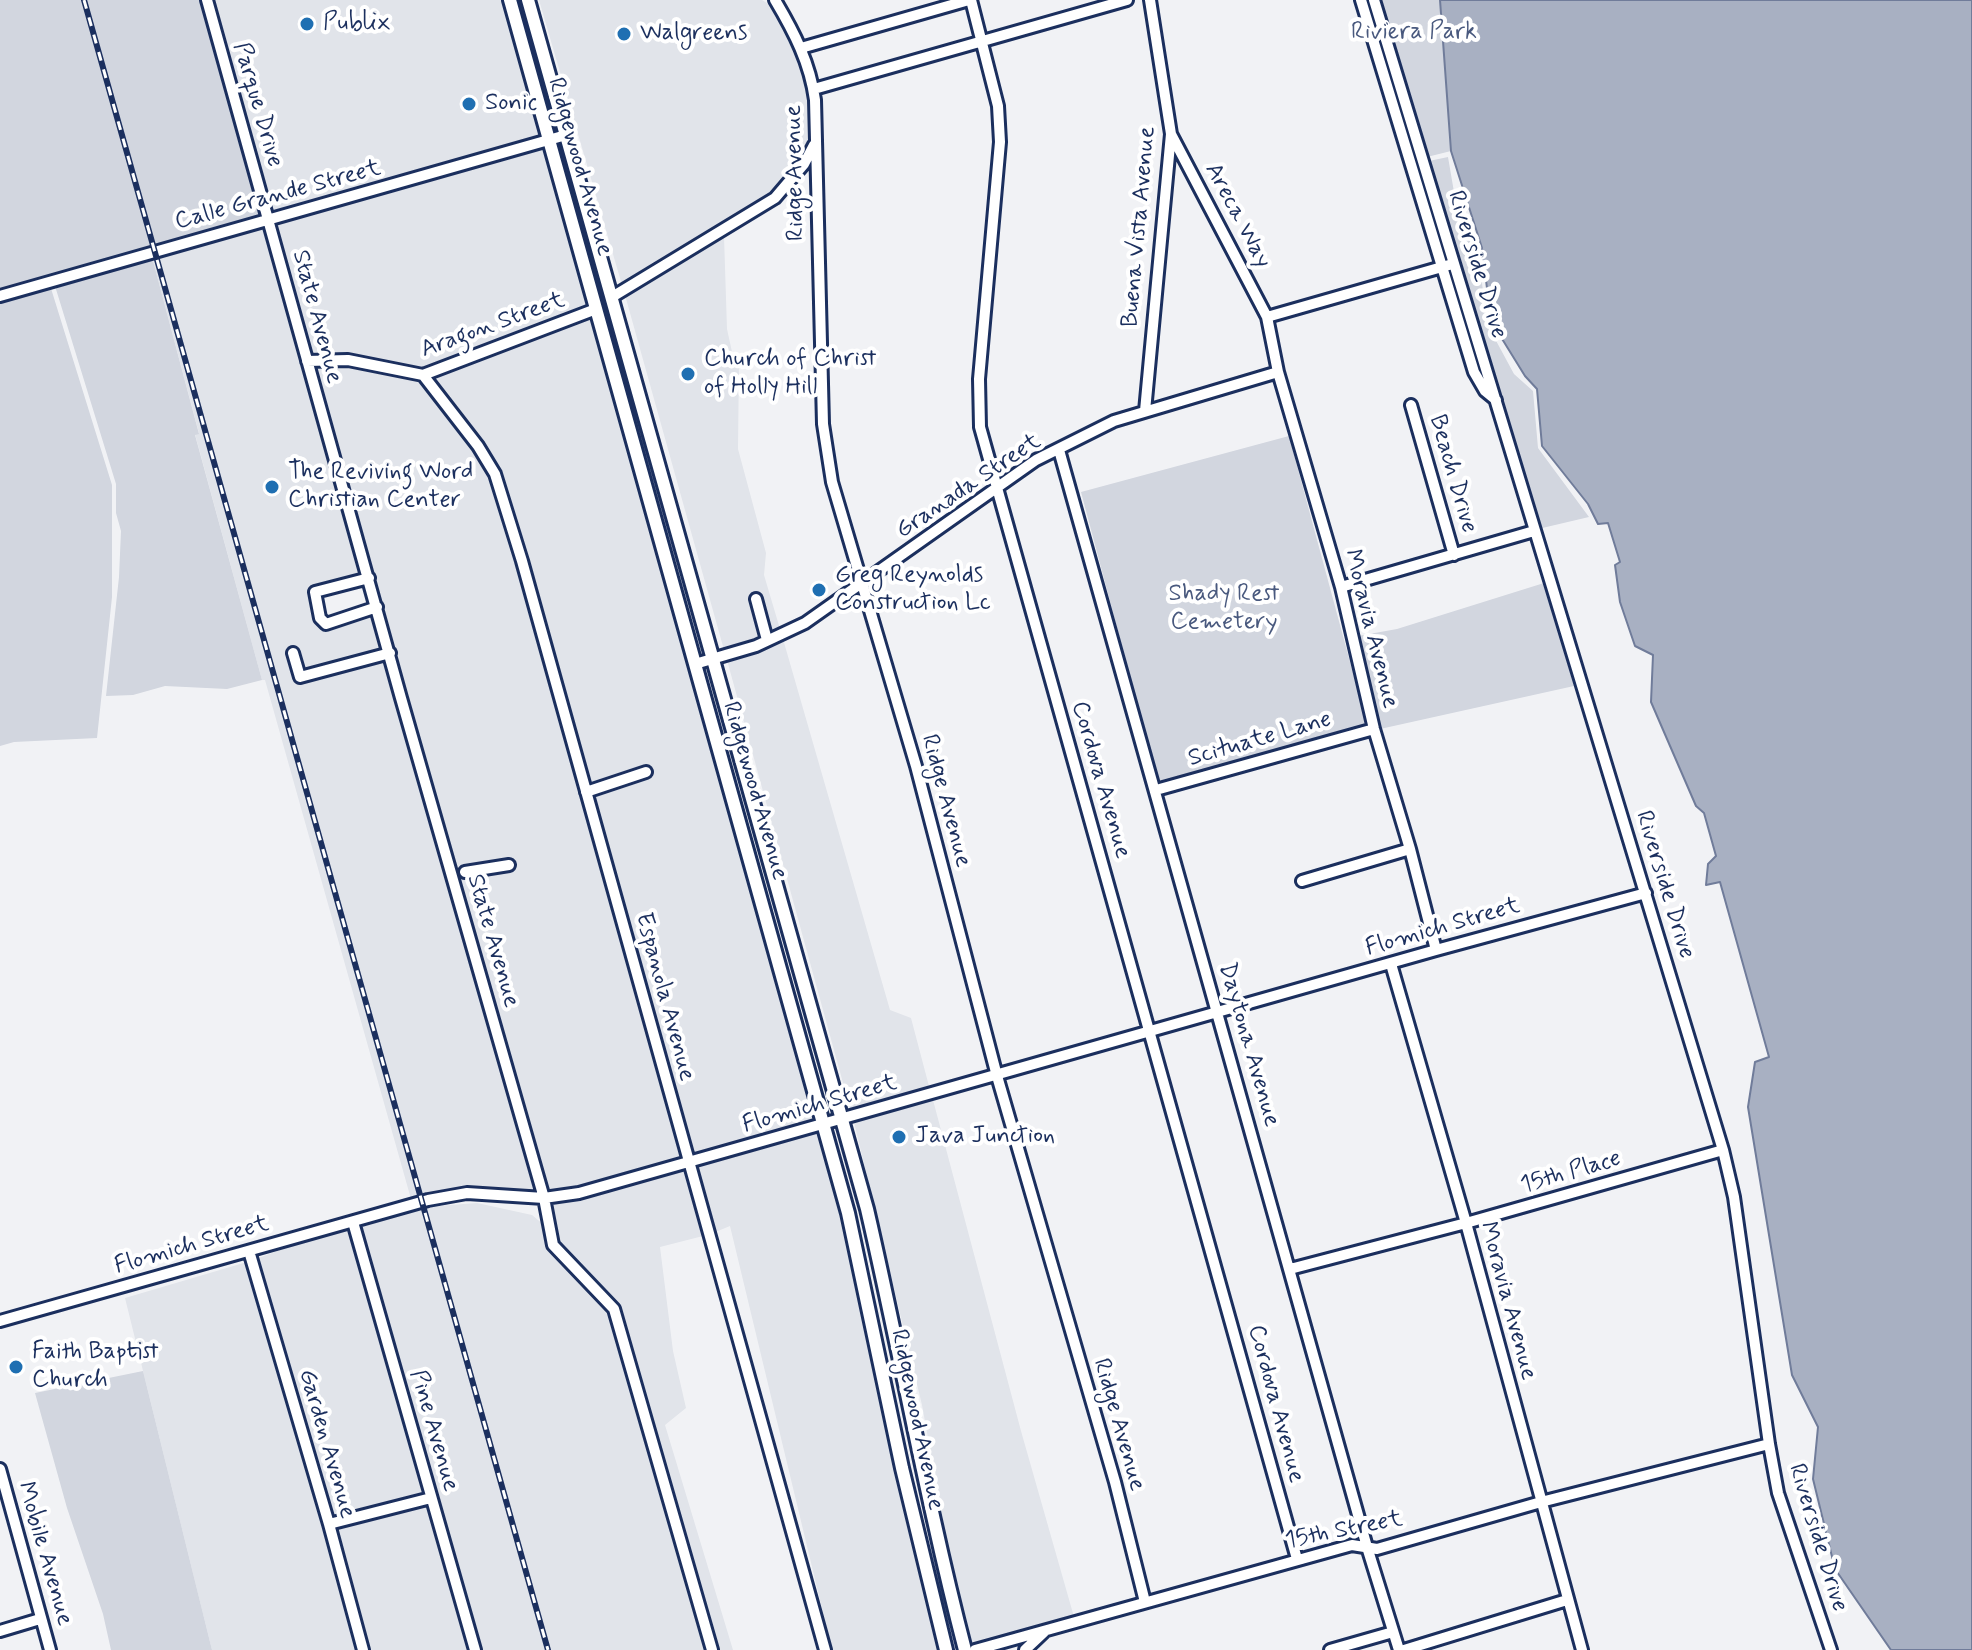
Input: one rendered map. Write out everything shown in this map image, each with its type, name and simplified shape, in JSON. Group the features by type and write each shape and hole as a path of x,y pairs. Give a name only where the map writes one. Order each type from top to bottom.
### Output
{"main road":[{"name":"Ridgewood Avenue","path":"510,0 825,1125 863,1274 902,1468 946,1650"},
{"name":"Ridgewood Avenue","path":"528,0 843,1120 882,1274 947,1582 965,1650"}],"street":[{"name":"Parque Drive","path":"207,0 269,221"},
{"name":"Cordova Avenue","path":"970,0 998,106 1000,142 979,379 980,427 1297,1559"},
{"path":"801,48 970,0"},
{"path":"814,89 1127,0"},
{"name":"Buena Vista Avenue","path":"1145,411 1171,134 1150,0"},
{"path":"1361,0 1474,372 1485,391 1496,400"},
{"name":"Riverside Drive","path":"1374,0 1723,1150 1734,1197 1778,1493 1831,1650"},
{"name":"Ridge Avenue","path":"774,1 801,48 814,89 823,424 832,482 916,766 997,1076 1115,1482 1145,1602"},
{"name":"Areca Way","path":"1171,134 1267,317"},
{"name":"Calle Grande Street","path":"0,296 566,135"},
{"path":"612,297 775,198 804,164 815,143"},
{"name":"State Avenue","path":"269,221 544,1198 553,1245 614,1309 712,1650"},
{"path":"1267,317 1456,263"},
{"name":"Aragon Street","path":"307,361 348,360 423,375 596,309"},
{"name":"Moravia Avenue","path":"1267,317 1278,372 1341,587 1374,729 1436,950"},
{"name":"Granada Street","path":"695,664 767,640 805,623 1036,460 1114,421 1278,372"},
{"name":"Espanola Avenue","path":"423,375 478,446 495,474 522,561 825,1650"},
{"name":"Beach Drive","path":"1411,405 1454,555"},
{"name":"Daytona Avenue","path":"1059,450 1367,1547 1393,1632 1402,1650"},
{"path":"1341,587 1534,531"},
{"path":"369,578 315,592 320,618 326,624 377,607"},
{"path":"756,599 767,640"},
{"path":"293,653 300,677 390,653"},
{"name":"Scituate Lane","path":"1156,790 1374,729"},
{"path":"586,792 646,772"},
{"path":"1302,881 1410,849"},
{"path":"465,872 509,865"},
{"name":"Flomich Street","path":"0,1321 422,1201 467,1193 544,1198 579,1193 1646,893"},
{"name":"Moravia Avenue","path":"1391,964 1466,1223 1582,1650"},
{"name":"15th Place","path":"1290,1269 1723,1150"},
{"name":"Pine Avenue","path":"353,1222 475,1650"},
{"name":"Garden Avenue","path":"249,1251 363,1650"},
{"name":"15th Street","path":"975,1650 1297,1559 1352,1545 1377,1549 1541,1502 1769,1444"},
{"name":"Mobile Avenue","path":"0,1469 50,1650"},
{"path":"329,1524 431,1498"},
{"path":"1402,1650 1567,1600"},
{"path":"0,1631 40,1619"},
{"path":"1025,1650 1046,1630"},
{"path":"1330,1650 1393,1632"}],"shaded area":[{"path":"212,0 504,0 542,137 273,215"},
{"path":"539,0 762,0 773,7 786,27 801,61 809,91 810,142 800,161 772,194 622,285"},
{"path":"545,147 588,306 425,369 350,355 311,355 276,225"},
{"path":"266,228 362,575 314,587 310,594 315,619 327,629 374,614 384,649 303,670 296,646 287,650 295,678 301,682 386,660 537,1192 467,1187 411,1199 265,680 262,680 195,434 199,433 152,257"},
{"path":"724,236 727,329 734,361 739,362 738,449 766,553 764,575 780,629 770,633 759,592 750,596 761,637 724,650 625,295"},
{"path":"591,317 819,1121 691,1156 592,795 652,775 650,766 589,785 527,559 499,472 482,442 431,378"},
{"path":"348,365 420,380 474,449 490,476 517,563 682,1159 579,1188 548,1192 314,366","holes":["514,860 514,870 462,878 460,868"]},
{"path":"783,639 890,1010 911,1018 930,1090 851,1112 727,660"},
{"path":"933,1100 1074,1617 972,1645 953,1575 922,1405 854,1122"},
{"path":"821,1132 843,1215 941,1650 832,1650 730,1226 713,1233 694,1167"},
{"path":"684,1169 703,1236 660,1247 673,1351 686,1408 665,1425 733,1650 718,1650 619,1307 558,1242 550,1203 580,1199"},
{"path":"477,1203 532,1215 544,1225 550,1249 610,1312 707,1650 480,1650 359,1226 424,1207"},
{"path":"350,1229 425,1494 332,1518 256,1259 304,1241"},
{"path":"247,1262 358,1650 212,1650 125,1298"},
{"path":"428,1505 470,1650 368,1650 335,1528"}],"green space":[{"path":"0,0 202,0 262,214 0,291"},
{"name":"Riviera Park","path":"1374,0 1440,0 1451,151 1423,158"},
{"path":"1448,157 1454,192 1461,200 1478,248 1466,262 1470,272 1481,275 1487,324 1514,374 1533,391 1538,448 1589,517 1538,529 1460,257 1429,161"},
{"path":"152,257 199,434 195,435 262,680 227,689 165,686 133,695 106,696 119,577 121,531 116,513 116,484 55,286"},
{"path":"49,282 112,485 112,597 97,738 14,742 0,746 0,296"},
{"name":"Shady Rest Cemetery","path":"1289,436 1367,725 1158,782 1081,492"},
{"path":"1544,583 1574,686 1380,729 1358,636 1397,629"},
{"path":"143,1371 212,1650 111,1650 103,1614 67,1508 35,1393"}],"water":[{"path":"1440,0 1972,0 1972,1650 1891,1650 1835,1569 1813,1479 1818,1427 1792,1375 1748,1107 1755,1062 1769,1057 1720,882 1706,885 1708,864 1716,856 1704,813 1696,806 1651,702 1653,655 1635,646 1620,602 1615,565 1620,562 1608,523 1598,524 1588,504 1542,446 1537,389 1525,376 1491,321 1485,272 1479,267 1471,268 1470,261 1479,258 1482,248 1451,151"}],"railway":[{"path":"84,0 548,1650"}],"place":[{"name":"Publix","path":"307,24"},
{"name":"Walgreens","path":"624,34"},
{"name":"Sonic","path":"469,104"},
{"name":"Church of Christ of Holly Hill","path":"688,374"},
{"name":"The Reviving Word Christian Center","path":"272,487"},
{"name":"Greg Reynolds Construction Lc","path":"819,590"},
{"name":"Java Junction","path":"899,1137"},
{"name":"Faith Baptist Church","path":"16,1367"}]}
